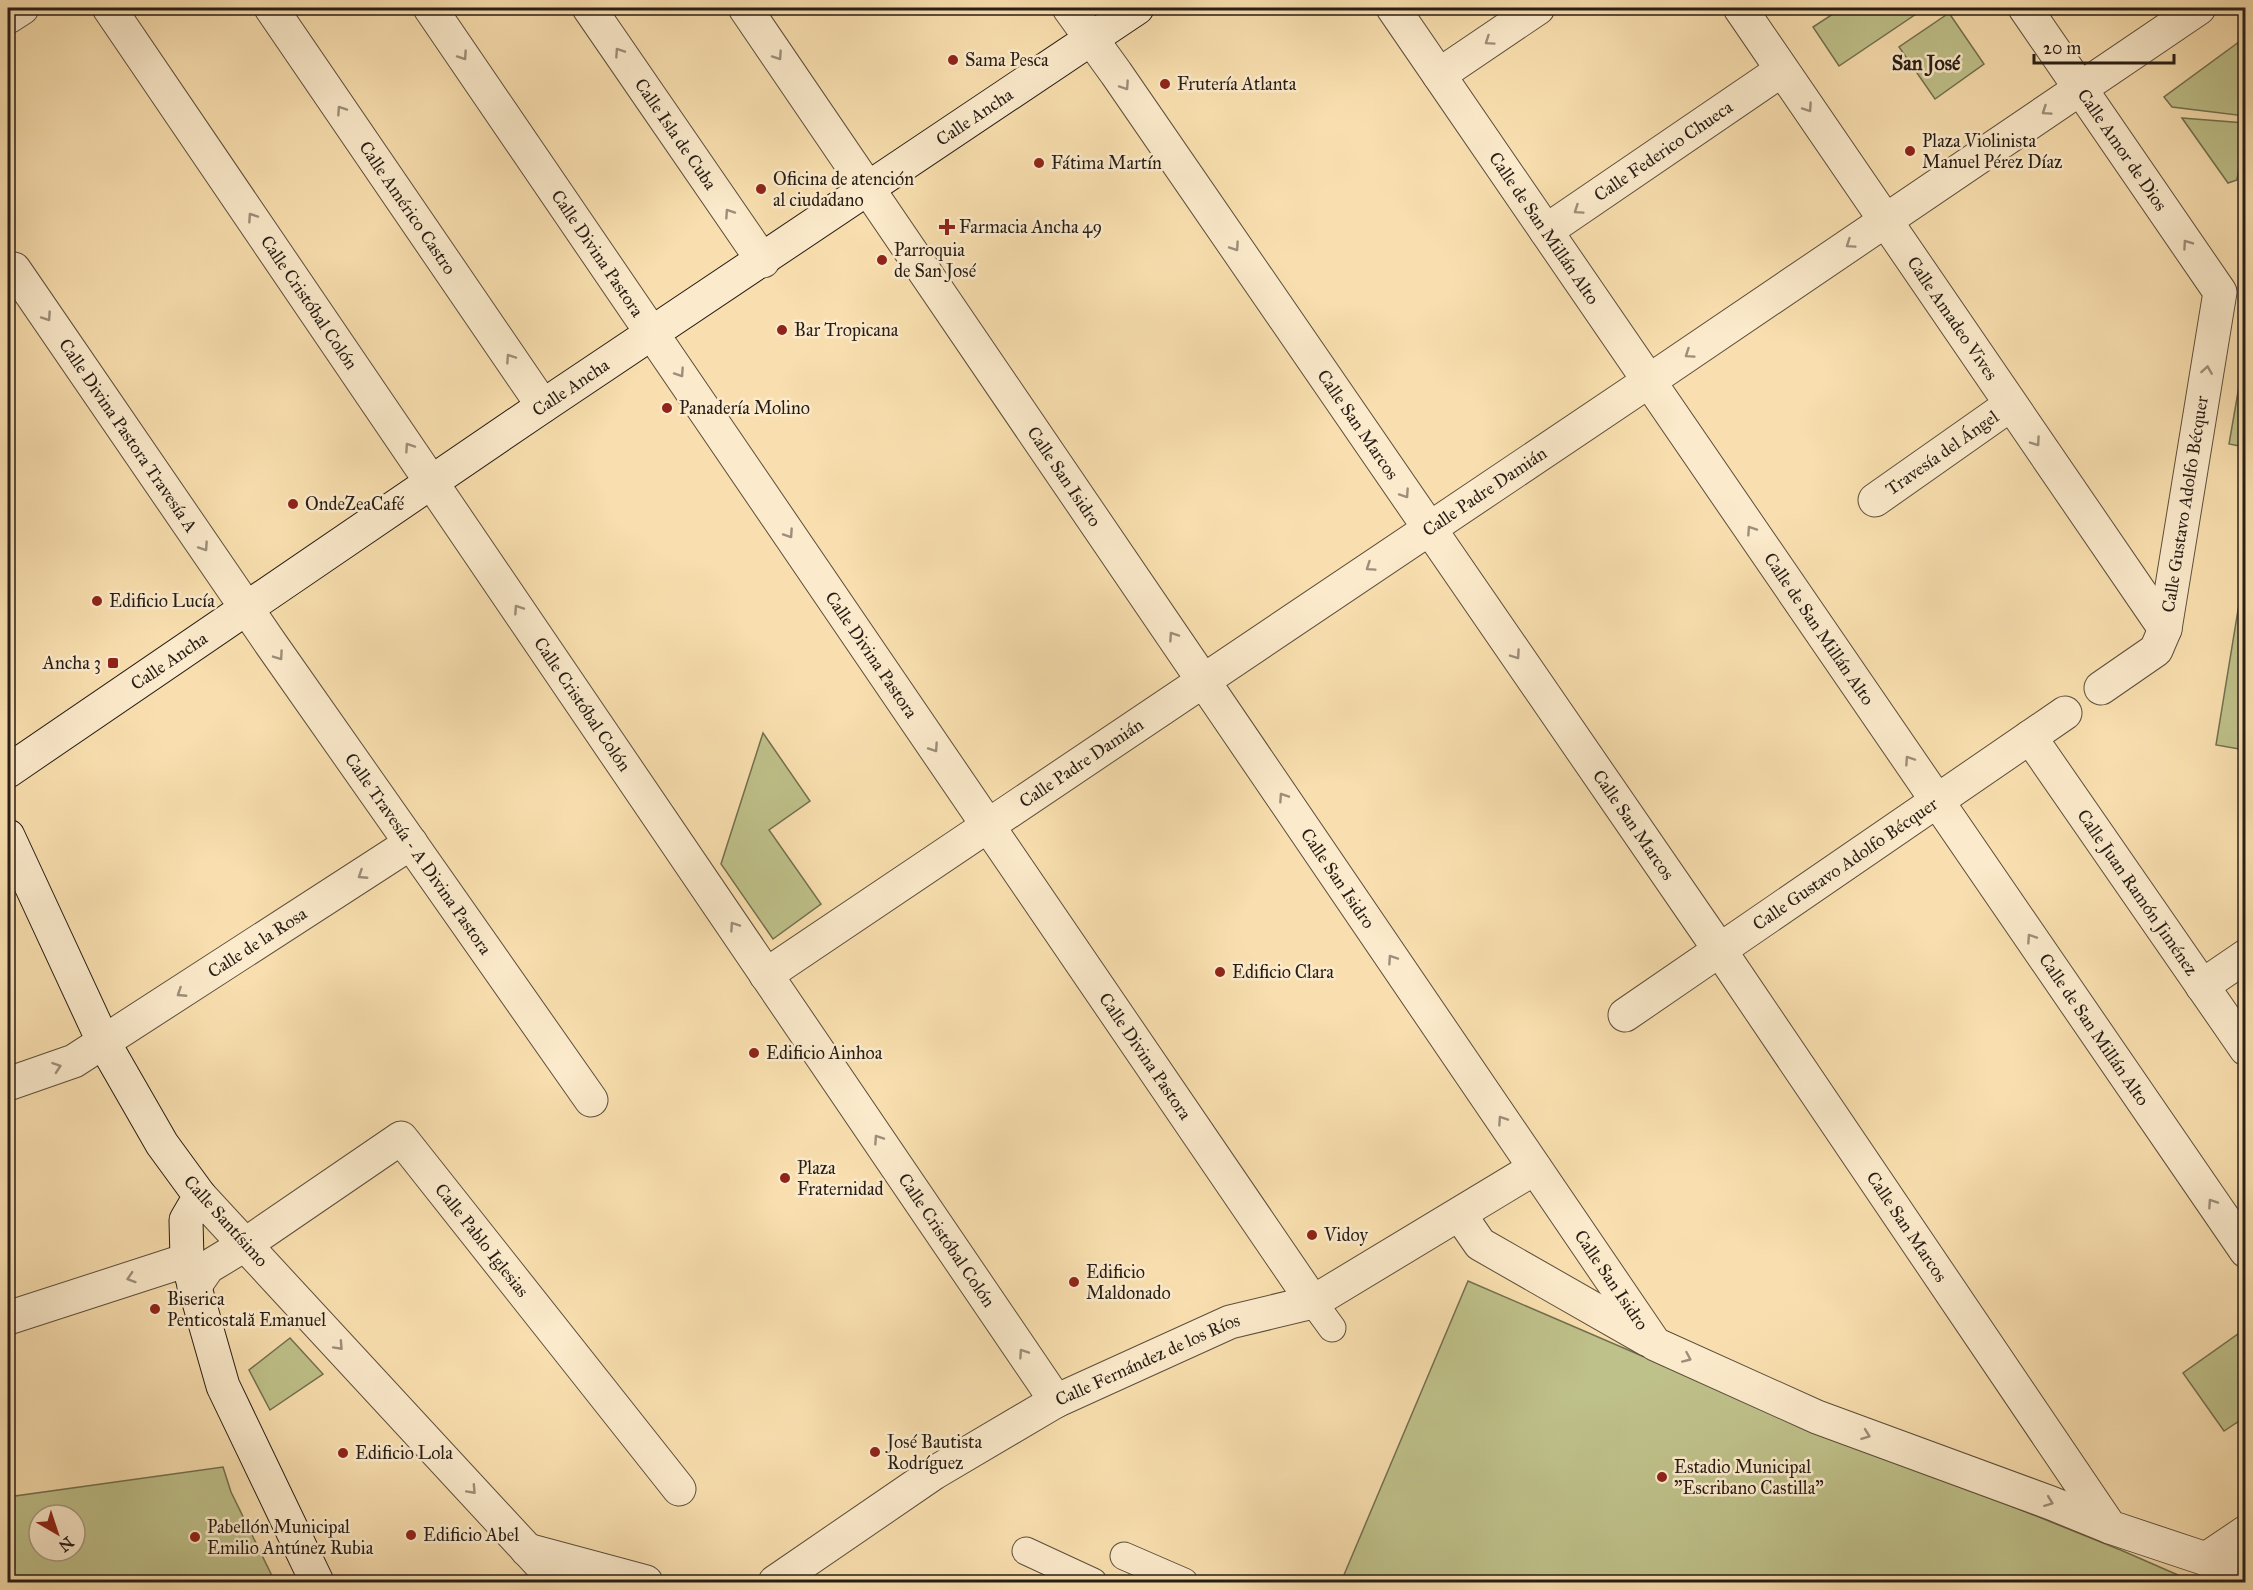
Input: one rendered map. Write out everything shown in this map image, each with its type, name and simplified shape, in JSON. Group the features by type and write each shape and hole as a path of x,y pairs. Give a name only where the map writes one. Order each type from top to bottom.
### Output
{"street":[{"path":"8,17 22,8"},
{"name":"Calle Cristóbal Colón","path":"109,8 1056,1401"},
{"name":"Calle Américo Castro","path":"272,8 543,406"},
{"name":"Calle Divina Pastora","path":"430,8 1313,1302"},
{"name":"Calle Isla de Cuba","path":"589,8 763,261"},
{"name":"Calle San Isidro","path":"745,8 1655,1344 1817,1417 2110,1527"},
{"name":"Calle San Marcos","path":"1069,8 1719,950 2110,1527"},
{"name":"Calle Ancha","path":"8,771 543,406 763,261 1137,8"},
{"name":"Calle de San Millán Alto","path":"1393,8 2246,1251"},
{"path":"1439,75 1538,8"},
{"name":"Calle Amadeo Vives","path":"1740,8 2164,629"},
{"name":"Calle Amor de Dios","path":"2025,8 2220,292"},
{"name":"Calle Padre Damián","path":"766,975 2199,8"},
{"name":"Calle Federico Chueca","path":"1546,231 1782,70"},
{"name":"Calle Divina Pastora Travesía A","path":"8,268 14,268 246,607"},
{"name":"Calle Gustavo Adolfo Bécquer","path":"2101,688 2156,650 2164,629 2220,292"},
{"name":"Travesía del Ángel","path":"1875,500 2010,405"},
{"name":"Calle Travesía - A Divina Pastora","path":"246,607 591,1100"},
{"name":"Calle Gustavo Adolfo Bécquer","path":"1625,1015 2065,713"},
{"name":"Calle Juan Ramón Jiménez","path":"2030,737 2246,1049"},
{"name":"Calle Santísimo","path":"8,836 104,1043 162,1144 200,1196 557,1582"},
{"name":"Calle de la Rosa","path":"8,1084 75,1061 411,843"},
{"path":"2202,986 2246,956"},
{"name":"Calle Pablo Iglesias","path":"246,1244 400,1138 679,1489"},
{"name":"Calle Fernández de los Ríos","path":"779,1581 934,1473 1056,1401 1230,1322 1313,1302 1460,1215 1534,1168"},
{"path":"200,1196 186,1220 190,1274 223,1386 317,1582"},
{"path":"1460,1215 1480,1244 1655,1344"},
{"path":"8,1318 190,1274 208,1267 246,1244"},
{"path":"2110,1527 2246,1575"},
{"path":"2206,1559 2246,1532"},
{"path":"527,1550 646,1582"}],"lane":[{"path":"1313,1302 1332,1328"},
{"path":"1026,1551 1093,1582"},
{"path":"1124,1556 1184,1582"}],"green space":[{"path":"1842,8 1925,8 1839,66 1813,27"},
{"path":"1949,13 1984,64 1935,99 1899,47"},
{"path":"2246,39 2245,116 2172,107 2164,97"},
{"path":"2182,118 2245,123 2237,180 2228,183"},
{"path":"2243,363 2246,363 2245,447 2229,444"},
{"path":"2245,567 2246,750 2216,745"},
{"path":"763,733 810,801 769,830 821,904 773,939 721,864"},
{"name":"Estadio Municipal \"Escribano Castilla\"","path":"1468,1281 1684,1374 2123,1551 2194,1582 1341,1582"},
{"path":"2245,1329 2245,1417 2224,1431 2183,1373"},
{"path":"290,1338 323,1374 270,1410 249,1370"},
{"path":"223,1467 231,1492 275,1582 8,1582 8,1497"}],"place":[{"name":"Sama Pesca","path":"953,60"},
{"name":"Frutería Atlanta","path":"1165,84"},
{"name":"Plaza Violinista Manuel Pérez Díaz","path":"1910,151"},
{"name":"Fátima Martín","path":"1039,163"},
{"name":"Oficina de atención al ciudadano","path":"761,189"},
{"name":"Farmacia Ancha 49","path":"947,227"},
{"name":"Parroquia de San José","path":"882,260"},
{"name":"Bar Tropicana","path":"782,330"},
{"name":"Panadería Molino","path":"667,408"},
{"name":"OndeZeaCafé","path":"293,504"},
{"name":"Edificio Lucía","path":"97,601"},
{"name":"Ancha 3","path":"113,663"},
{"name":"Edificio Clara","path":"1220,972"},
{"name":"Edificio Ainhoa","path":"754,1053"},
{"name":"Plaza Fraternidad","path":"785,1178"},
{"name":"Vidoy","path":"1312,1235"},
{"name":"Edificio Maldonado","path":"1074,1282"},
{"name":"Biserica Penticostală Emanuel","path":"155,1309"},
{"name":"José Bautista Rodríguez","path":"875,1452"},
{"name":"Edificio Lola","path":"343,1453"},
{"name":"Estadio Municipal \"Escribano Castilla\"","path":"1662,1477"},
{"name":"Edificio Abel","path":"411,1535"},
{"name":"Pabellón Municipal Emilio Antúnez Rubia","path":"195,1537"}],"district":[{"name":"San José","path":"1926,63"}]}
